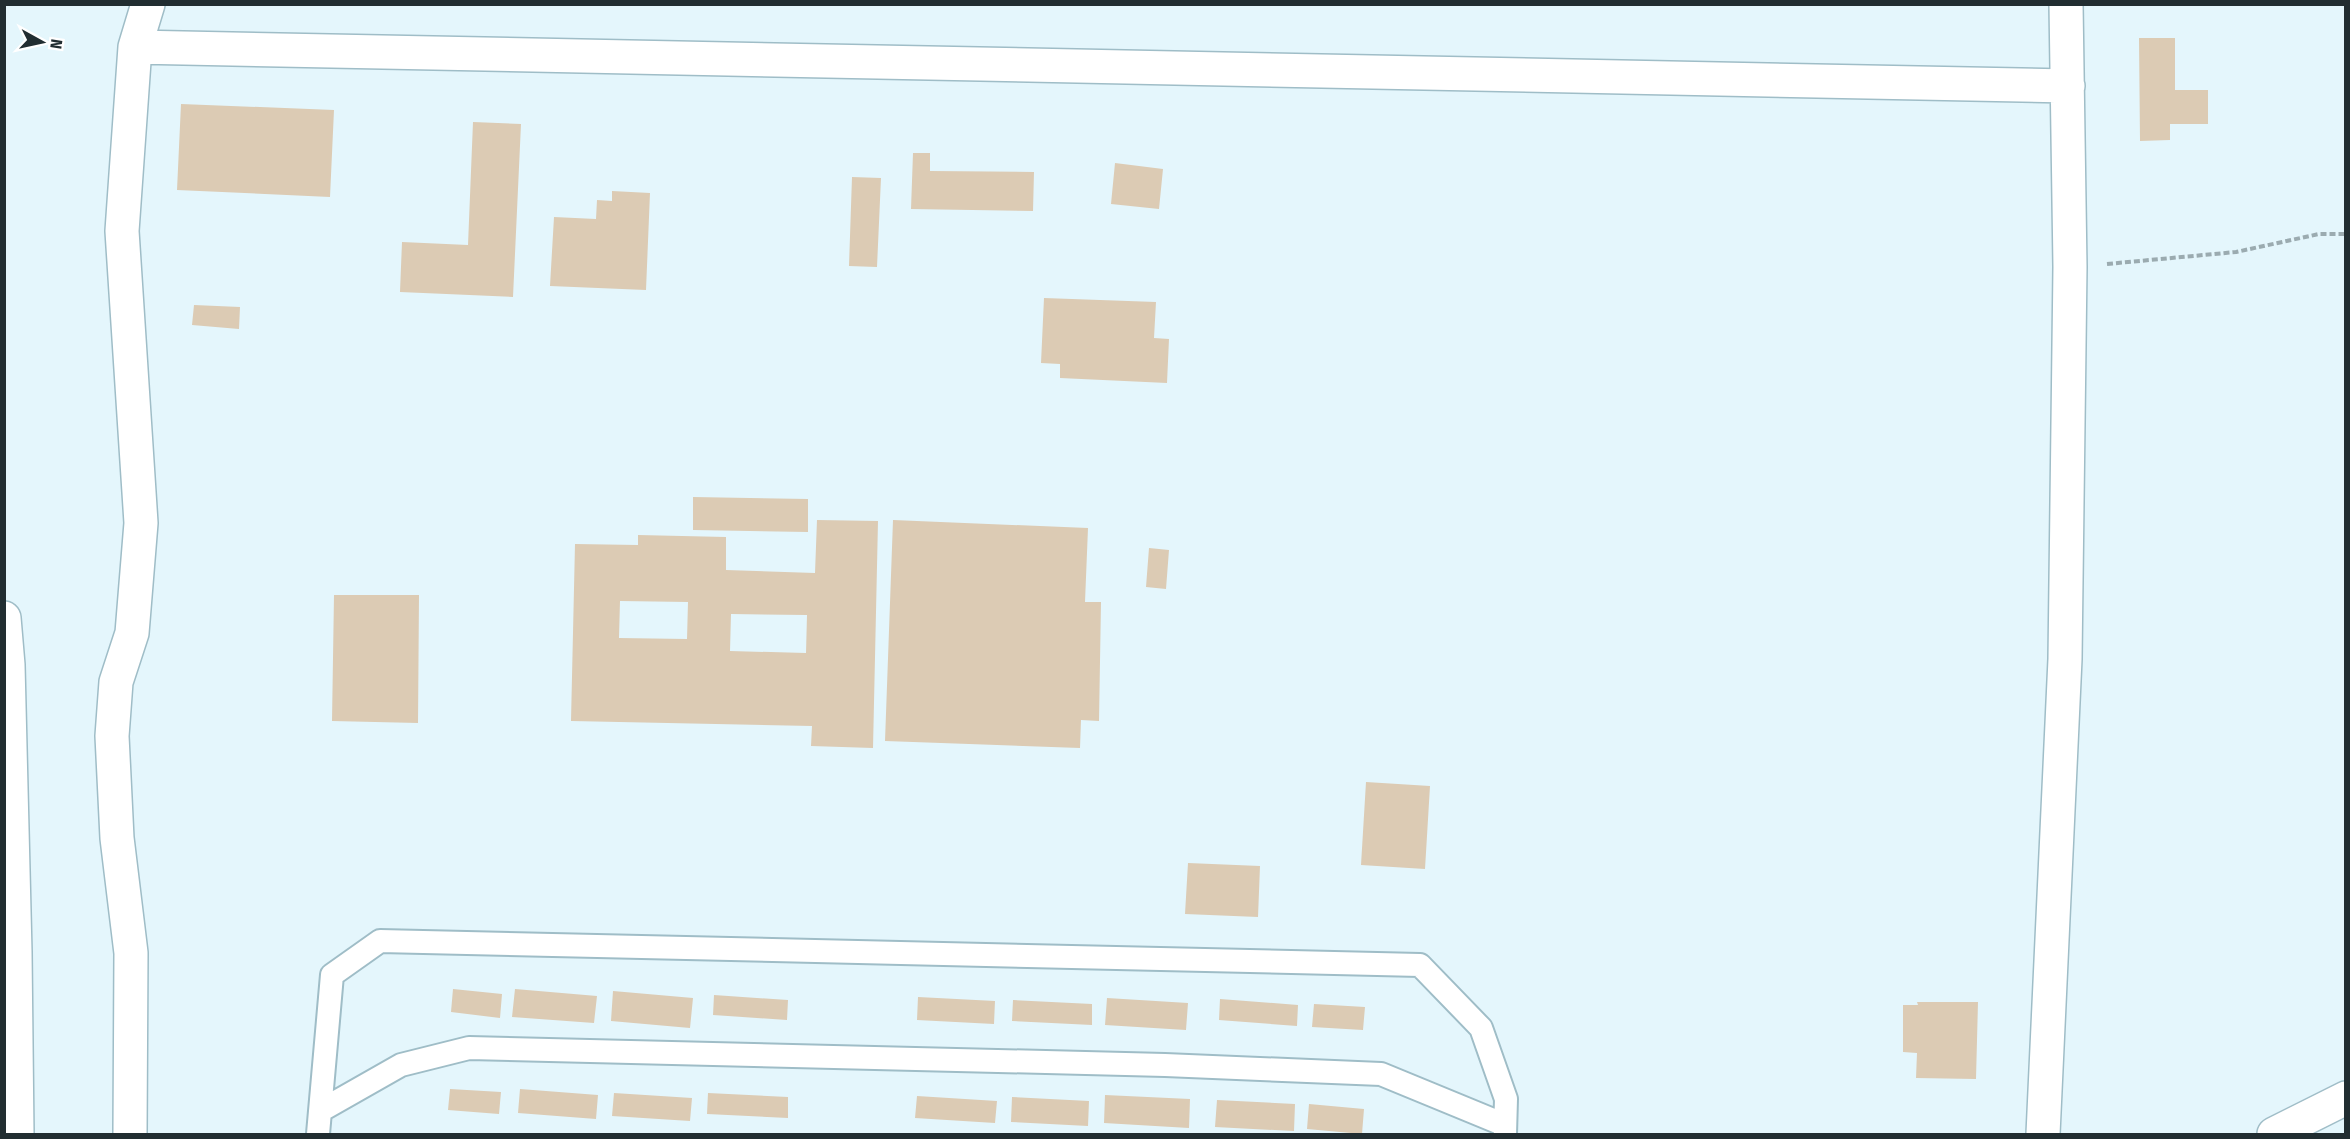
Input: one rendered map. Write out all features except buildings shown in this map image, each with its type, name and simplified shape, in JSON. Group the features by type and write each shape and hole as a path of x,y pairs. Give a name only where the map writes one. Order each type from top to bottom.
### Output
{"main road":[{"path":"130,1134 131,953 117,838 112,736 116,682 132,633 141,523 122,231 135,47 148,4"},
{"path":"2043,1134 2065,659 2070,267 2066,4"},
{"path":"135,47 2068,86"},
{"path":"4,618 8,665 17,1134"},
{"path":"2274,1134 2346,1098"}],"lane":[{"path":"318,1134 332,975 380,941 1420,965 1480,1028 1506,1099 1505,1130 1381,1074 1166,1065 469,1048 401,1065 321,1111"}],"path":[{"path":"2070,267 2236,252 2319,234 2346,234"}]}
